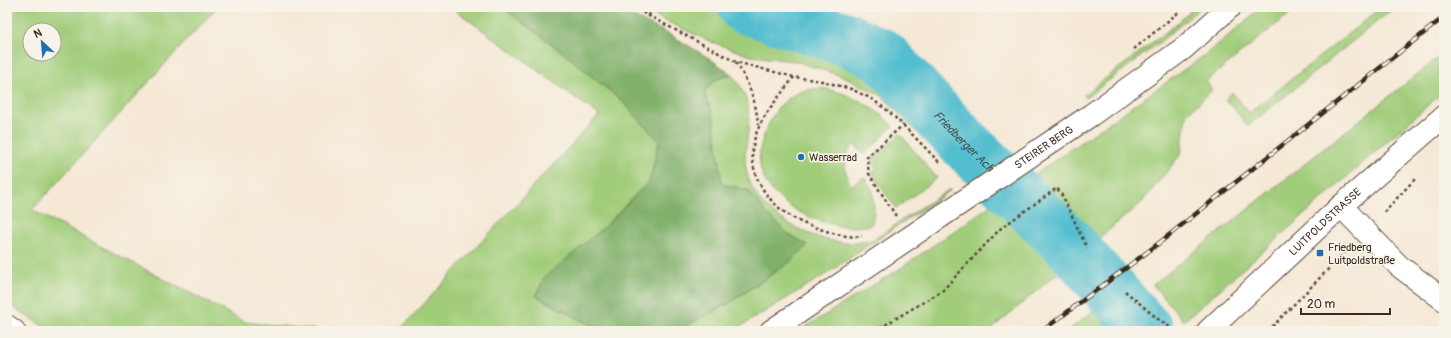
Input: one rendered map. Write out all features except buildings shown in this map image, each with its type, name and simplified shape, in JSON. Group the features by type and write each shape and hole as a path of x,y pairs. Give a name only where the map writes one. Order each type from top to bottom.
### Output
{"street":[{"name":"STEIRER BERG","path":"770,331 1091,115 1184,48 1230,7"},
{"name":"LUITPOLDSTRASSE","path":"1208,331 1341,206 1444,116"},
{"path":"1341,206 1399,266 1444,300"},
{"path":"7,326 14,331"}],"path":[{"path":"632,7 736,62 794,77 822,81 850,89 870,98 882,106 903,125 939,162"},
{"path":"649,16 652,7"},
{"path":"736,62 748,81 757,108 758,125 752,156 754,172 761,188 769,199 791,217 807,225 835,233 858,237 868,235"},
{"path":"758,125 794,77"},
{"path":"897,217 868,174 867,157 903,125"},
{"path":"875,331 942,291 1000,228 1057,188 1063,197 1087,248"},
{"path":"892,221 902,213"},
{"path":"1125,291 1158,319 1176,331"}],"green space":[{"path":"7,7 217,7 32,210 245,322 332,331 50,331 7,303"},
{"path":"451,7 502,7 507,10 621,100 659,141 650,180 536,296 602,331 399,331 599,115"},
{"path":"502,7 613,7 667,33 709,58 731,74 715,80 704,92 713,114 722,184 748,190 766,213 789,235 808,245 787,264 729,303 678,330 602,331 536,296 544,278 609,223 650,180 659,141 621,100 557,48"},
{"path":"657,7 713,7 820,40 867,58 902,89 951,139 938,154 882,96 845,77 795,61 751,56 709,41 653,15"},
{"path":"1195,7 1201,7 1130,65 1085,98 1083,96 1175,25"},
{"path":"1262,7 1298,7 1206,81 1212,90 1186,115 1181,154 1142,202 989,331 799,331 898,270 1160,87 1210,51"},
{"path":"1382,7 1395,7 1248,126 1226,99 1232,92 1249,113"},
{"path":"1444,53 1444,91 1184,321 1153,285"},
{"path":"731,74 742,89 747,104 749,120 745,162 750,182 761,202 783,220 797,228 827,240 843,243 857,243 871,240 950,189 951,190 823,276 733,331 672,331 730,303 787,264 808,245 789,235 766,213 748,190 722,184 713,114 704,92 715,80"},
{"path":"821,88 841,93 860,101 878,112 893,126 864,155 854,144 846,159 845,164 848,181 851,186 864,177 873,191 874,215 871,225 856,227 840,226 803,214 791,207 770,189 764,177 760,165 760,149 774,114 786,100 795,94 805,90"},
{"path":"900,134 937,178 896,208 871,173 877,169 870,161"},
{"path":"1100,305 1125,331 1068,331"}],"waterway":[{"name":"Friedberger Ach","path":"745,7 846,39 883,56 960,139 1069,244 1147,331"}],"railway":[{"path":"1042,331 1154,247 1444,17"}],"place":[{"name":"Wasserrad","path":"801,157"},
{"name":"Friedberg Luitpoldstraße","path":"1320,253"}]}
